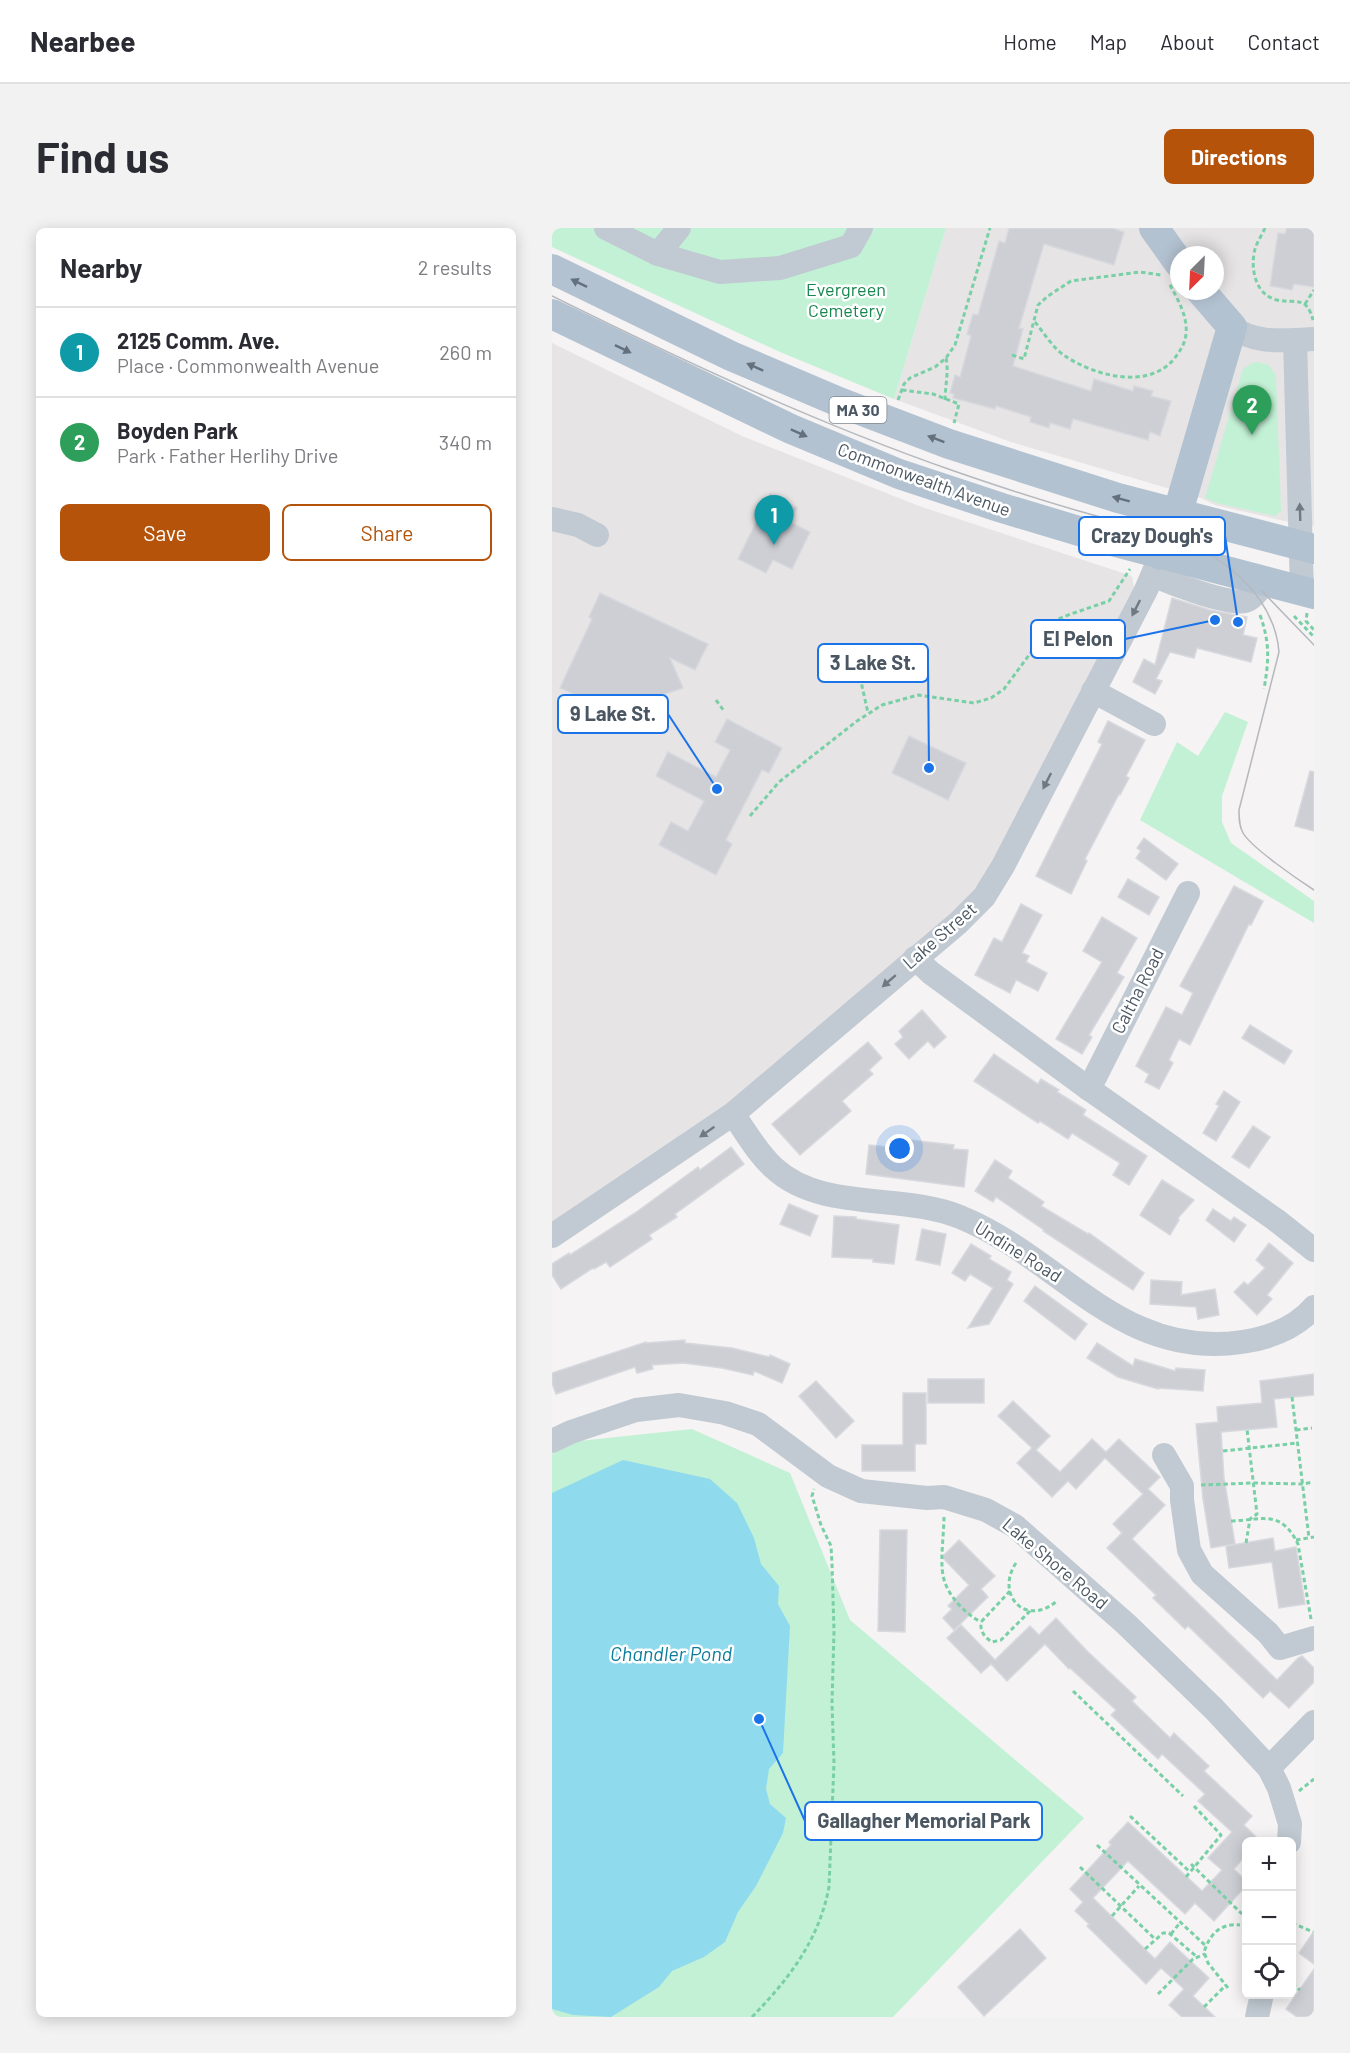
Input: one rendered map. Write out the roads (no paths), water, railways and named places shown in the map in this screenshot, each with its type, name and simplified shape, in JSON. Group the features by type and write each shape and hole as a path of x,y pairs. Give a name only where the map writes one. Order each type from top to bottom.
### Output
{"main road":[{"path":"1154,228 1170,250"},
{"name":"MA 30","path":"552,269 731,356 894,424 1118,498 1307,547"},
{"path":"1209,300 1232,327"},
{"name":"Commonwealth Avenue","path":"552,314 737,404 899,474 1002,508 1148,566 1266,582 1304,603"},
{"name":"Lake Street","path":"1148,566 1178,512 1232,327"}],"street":[{"path":"606,228 658,254 720,272 780,268 851,246 861,228"},
{"path":"658,254 680,228"},
{"path":"1232,327 1243,335 1264,340 1307,333 1307,547 1304,603"},
{"path":"552,519 578,525 597,536"},
{"name":"Lake Street","path":"552,1236 733,1114 972,910 994,883 1093,692 1148,566"},
{"path":"1093,692 1154,724"},
{"name":"Caltha Road","path":"1089,1089 1188,893"},
{"path":"915,958 931,973 1089,1089 1276,1220 1314,1250"},
{"name":"Undine Road","path":"733,1114 763,1158 790,1180 822,1193 932,1207 959,1216 1023,1251 1121,1320 1152,1334 1197,1343 1223,1344 1247,1341 1282,1330 1298,1322 1313,1310"},
{"name":"Lake Shore Road","path":"552,1442 571,1432 636,1410 679,1405 725,1413 758,1424 824,1473 861,1491 927,1498 944,1497 986,1510 1015,1526 1126,1624 1214,1709 1269,1768 1279,1788 1290,1824 1289,1837"},
{"path":"1164,1455 1182,1486 1189,1550 1202,1574 1268,1633 1280,1648 1312,1628"},
{"path":"1269,1768 1314,1722"},
{"path":"1257,2017 1261,1999"}],"water":[{"name":"Chandler Pond","path":"623,1460 710,1479 737,1503 754,1538 761,1564 779,1586 778,1604 790,1626 783,1753 769,1769 766,1789 770,1804 786,1818 783,1833 756,1886 738,1912 725,1942 704,1957 672,1971 659,1987 611,2017 573,2015 552,2009 552,1493"}],"tram line":[{"path":"552,296 700,367 851,433 1006,489 1174,538 1205,552 1231,569 1252,589 1267,612 1277,638 1279,652 1239,810 1241,828 1248,839 1265,855 1314,890"},
{"path":"1132,517 1173,527 1208,544"},
{"path":"1262,591 1314,645"}],"place":[{"name":"Boyden Park","path":"1252,435"},
{"name":"2125 Comm. Ave.","path":"774,545"},
{"name":"El Pelon","path":"1215,620"},
{"name":"Crazy Dough's","path":"1238,622"},
{"name":"3 Lake St.","path":"929,768"},
{"name":"9 Lake St.","path":"717,789"},
{"name":"Gallagher Memorial Park","path":"759,1719"}],"park label":[{"name":"Evergreen Cemetery","path":"846,300"}]}
